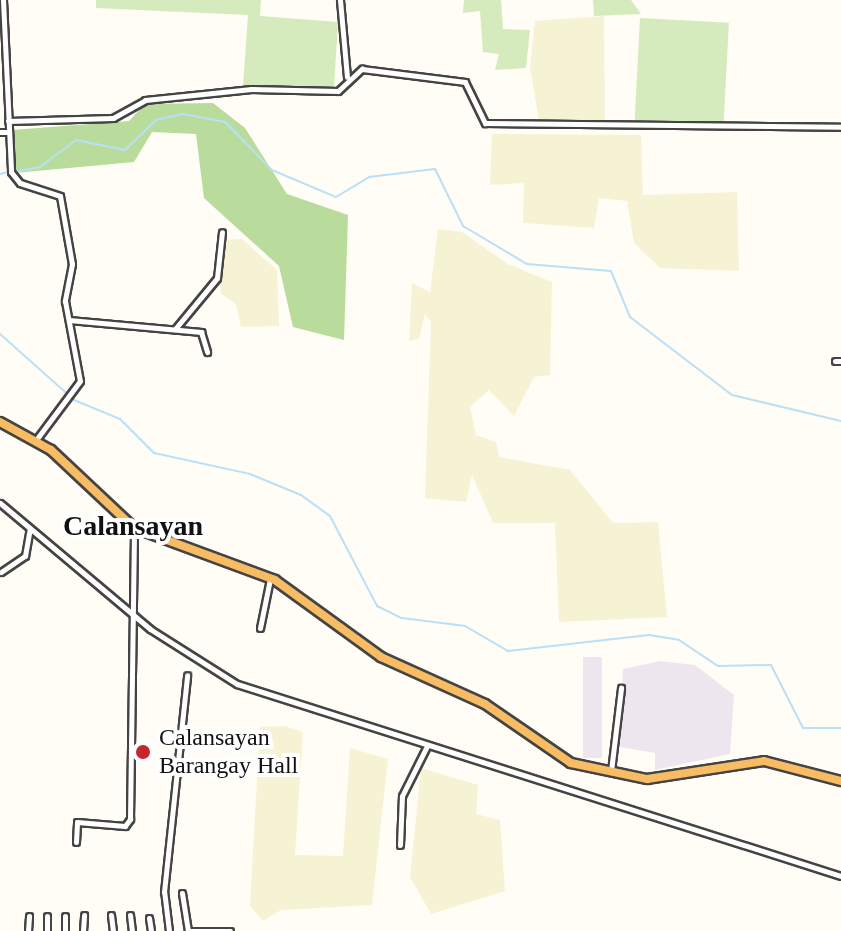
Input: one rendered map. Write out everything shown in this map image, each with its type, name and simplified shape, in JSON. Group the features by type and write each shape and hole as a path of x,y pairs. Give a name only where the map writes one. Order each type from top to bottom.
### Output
{"highway":[{"path":"0,422 36,440 134,528 270,578 381,657 485,704 561,759 610,775 656,778 764,761 841,781"}],"street":[{"path":"3,0 12,177 53,190 63,203 69,320 77,386 56,409 36,440"},
{"path":"340,0 347,78"},
{"path":"8,121 113,118 145,100 251,89 338,91 347,78 368,69 459,80 485,123 841,127"},
{"path":"0,132 9,132"},
{"path":"175,329 217,278 222,232"},
{"path":"69,320 204,334 207,352"},
{"path":"0,503 131,613 237,684 426,748 841,876"},
{"path":"1,572 25,556 30,528"},
{"path":"76,842 77,822 125,826 130,819 134,528"},
{"path":"260,628 270,578"},
{"path":"169,931 164,892 187,675"},
{"path":"610,775 621,688"},
{"path":"400,845 401,800 426,748"},
{"path":"182,893 189,931 227,931"},
{"path":"83,931 84,915"},
{"path":"111,915 113,931"},
{"path":"130,915 132,931"},
{"path":"28,931 29,916"},
{"path":"47,916 47,931"},
{"path":"65,916 65,931"},
{"path":"149,918 151,931"}],"shaded area":[{"path":"604,16 605,128 540,126 530,68 535,21"},
{"path":"492,134 641,135 643,195 737,192 739,271 660,268 634,243 627,201 599,198 594,228 523,223 524,183 490,185"},
{"path":"438,229 462,232 508,264 552,282 550,375 534,377 514,416 489,390 470,407 476,435 496,442 499,457 570,470 613,523 658,522 667,617 559,622 555,523 493,523 472,475 466,502 425,498 431,322 425,314 419,339 409,341 412,283 430,292"},
{"path":"242,239 277,270 279,326 241,327 236,304 221,294 217,240"},
{"path":"583,657 602,657 602,758 583,758"},
{"path":"660,661 695,665 734,695 730,754 655,770 655,753 619,747 623,669"},
{"path":"285,726 303,732 295,855 343,856 350,748 388,759 372,905 281,910 263,921 250,906 260,727"},
{"path":"421,768 478,785 476,814 500,820 505,891 431,914 410,877"}],"green space":[{"path":"96,0 261,0 260,16 338,22 334,88 243,86 248,15 96,8"},
{"path":"464,0 501,0 503,29 530,30 526,68 495,70 499,54 483,52 480,11 463,13"},
{"path":"593,0 631,0 641,14 594,16"},
{"path":"640,18 729,23 723,130 634,125"},
{"path":"213,103 245,128 287,194 348,215 344,340 293,327 279,266 204,198 196,134 152,132 134,162 15,173 12,130 129,121 145,104"}],"waterway":[{"path":"13,172 40,167 76,140 125,150 156,120 183,114 225,122 272,170 336,197 369,177 435,169 463,226 527,264 611,271 630,317 732,395 841,421"},
{"path":"0,174 8,172"},
{"path":"0,334 74,400 120,419 154,453 250,474 301,495 330,516 377,606 402,618 465,626 508,651 649,635 679,640 718,666 771,665 803,728 841,728"}],"place":[{"name":"Calansayan Barangay Hall","path":"143,752"}],"district":[{"name":"Calansayan","path":"133,526"}]}
